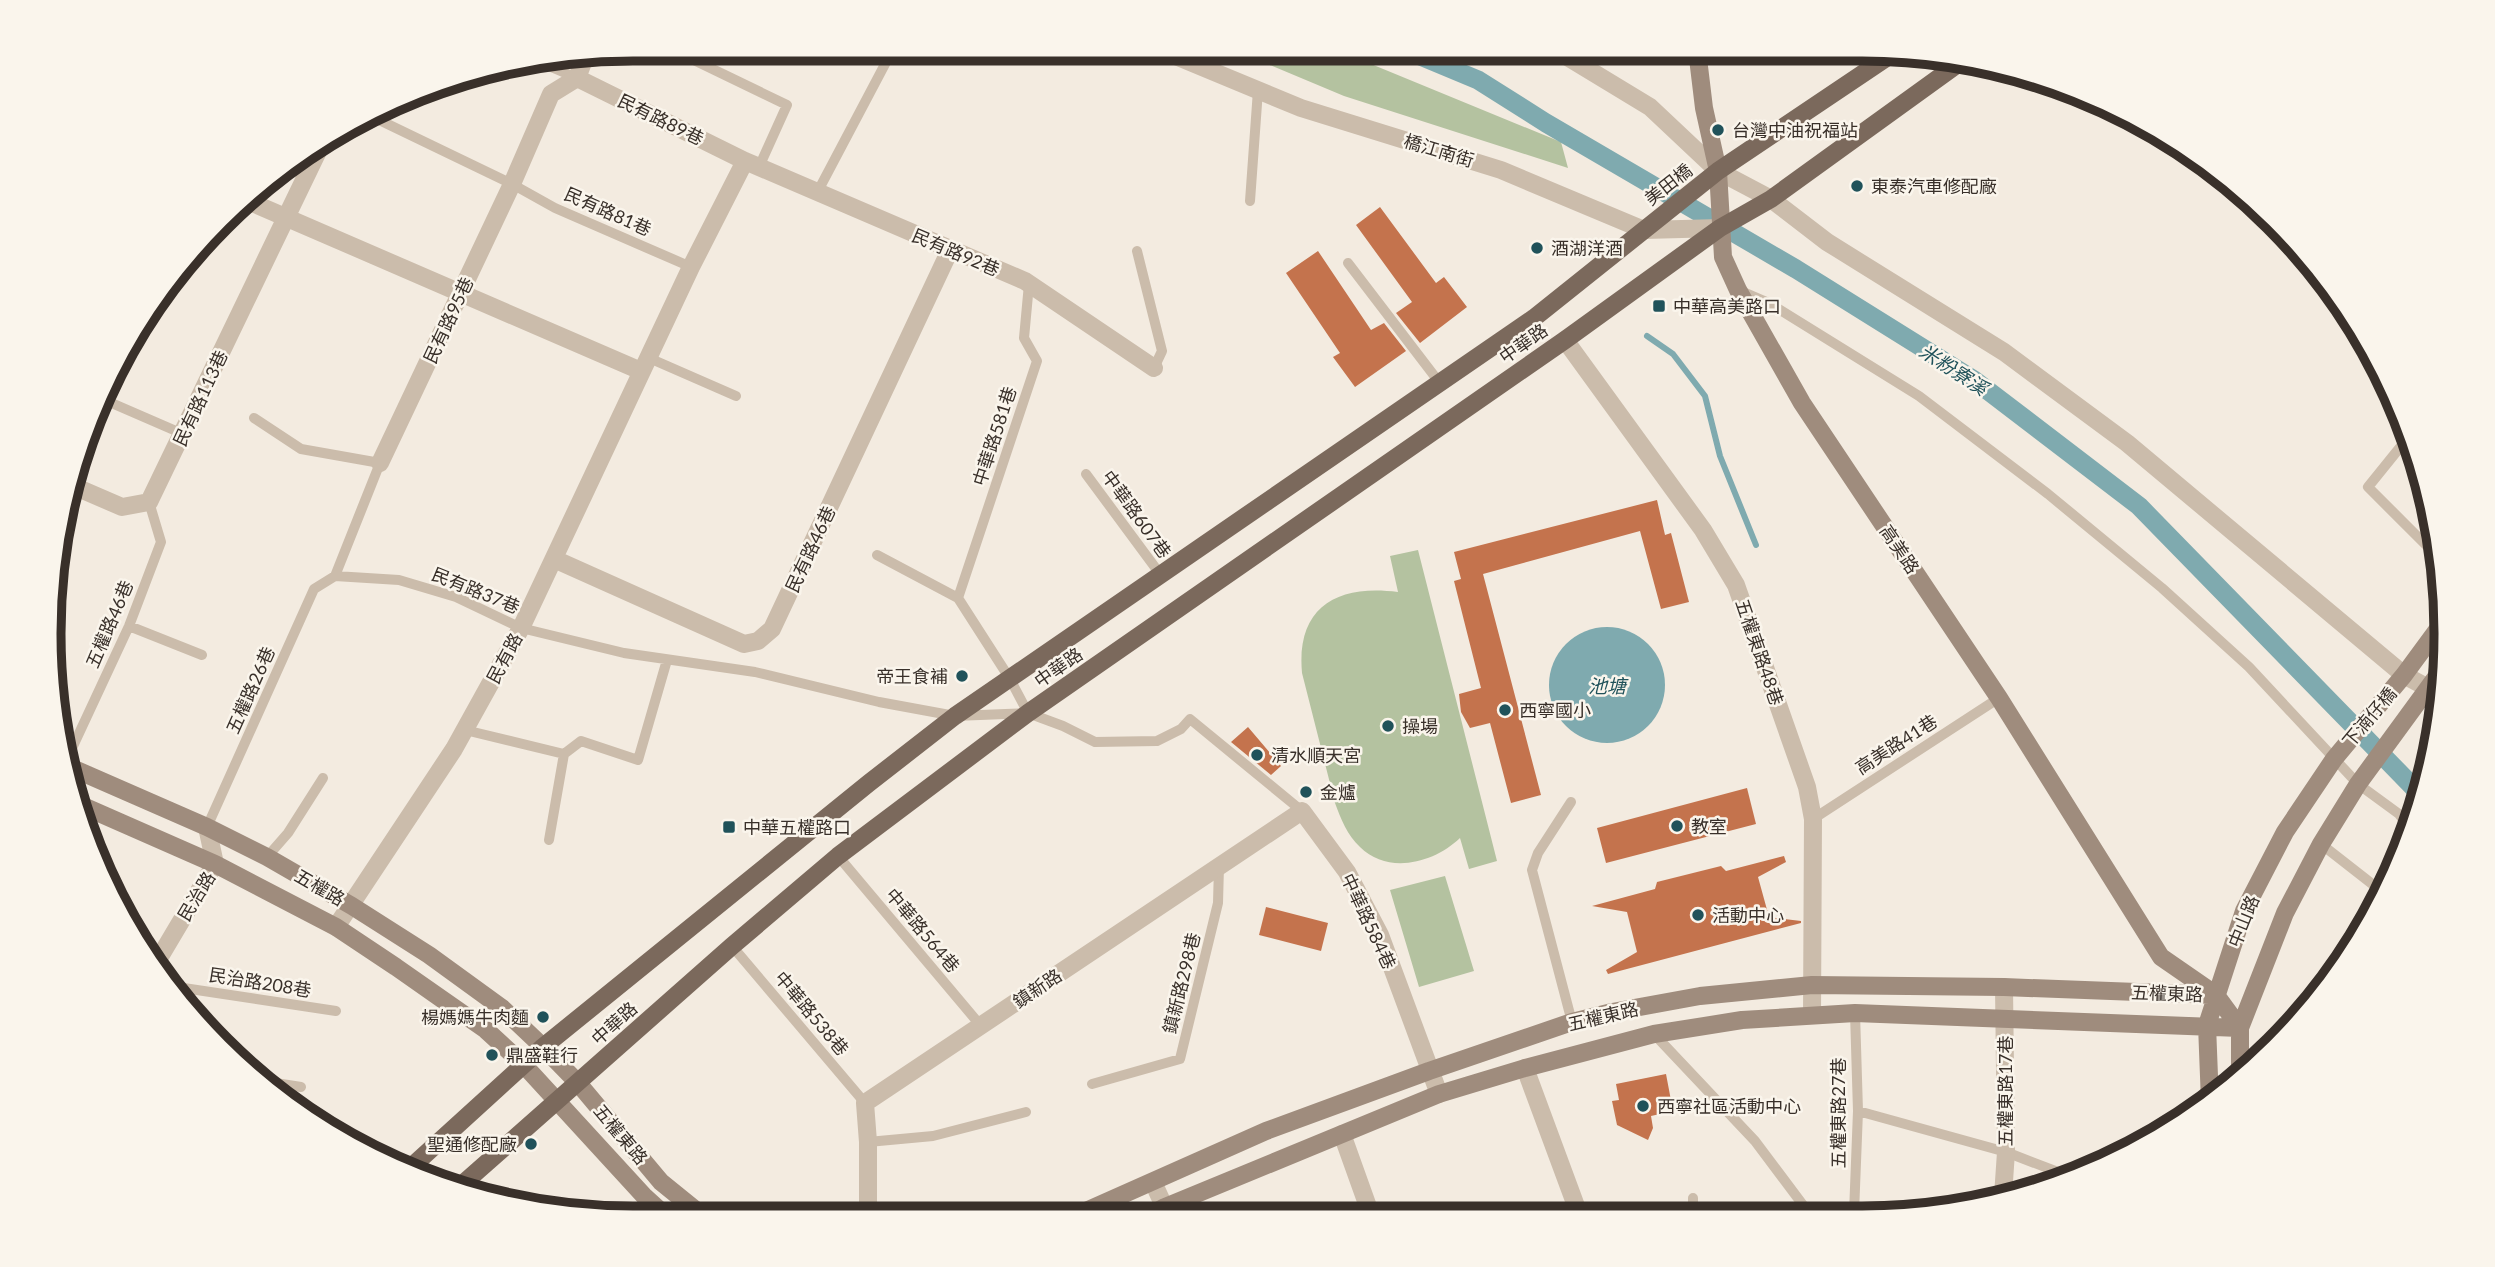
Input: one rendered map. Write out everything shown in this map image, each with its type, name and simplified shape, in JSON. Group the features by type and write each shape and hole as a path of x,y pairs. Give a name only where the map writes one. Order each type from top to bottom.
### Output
{"main road":[{"path":"1718,174 1881,62"},
{"path":"1720,228 1771,199 1952,69"},
{"name":"美田橋","path":"1644,230 1718,174"},
{"name":"中華路","path":"467,1180 838,856 1028,713 1565,340 1720,228"},
{"name":"中華路","path":"416,1162 543,1046 956,716 1534,318 1644,230"}],"street":[{"name":"橋江南街","path":"1188,61 1301,108 1502,170 1644,230 1720,228"},
{"path":"1574,61 1650,107 1718,174 1771,199 1827,242 2004,352 2127,443 2404,675 2431,690"},
{"name":"高美路","path":"1698,61 1704,108 1718,174 1723,257 1738,290 1802,403 1999,698 2161,957 2216,995"},
{"path":"577,78 583,63"},
{"name":"民有路89巷","path":"577,78 752,164"},
{"name":"民有路95巷","path":"380,463 512,184 551,94 577,78"},
{"name":"民有路113巷","path":"149,502 314,159"},
{"name":"民有路92巷","path":"752,164 1029,284 1154,368"},
{"name":"民有路","path":"336,927 465,730 521,628 691,267 752,164"},
{"path":"255,204 461,292 645,364"},
{"name":"民有路46巷","path":"554,559 744,644 758,641 772,629 950,250"},
{"name":"五權東路48巷","path":"1565,340 1703,530 1736,585 1807,787 1813,819 1812,1014"},
{"path":"80,489 122,507 149,502"},
{"path":"2404,675 2434,634"},
{"name":"下湳仔橋","path":"2334,759 2404,675"},
{"name":"下湳仔橋","path":"2358,783 2430,696"},
{"name":"中山路","path":"2209,1087 2207,1025 2244,911 2285,832 2334,759"},
{"name":"五權路","path":"78,771 207,827 267,857 352,906 429,955 502,1008 543,1046"},
{"name":"中山路","path":"2240,1063 2240,1028 2285,913 2321,844 2358,783"},
{"name":"五權路","path":"89,809 215,864 336,927 486,1030 523,1064"},
{"name":"鎮新路","path":"865,1104 1302,811"},
{"name":"中華路584巷","path":"1302,811 1347,872 1380,935 1439,1094"},
{"name":"民治路","path":"161,955 215,864 207,827"},
{"name":"五權東路","path":"1098,1206 1266,1131 1429,1070 1573,1022 1700,996 1811,985 2004,987 2216,995 2240,1028"},
{"name":"五權東路17巷","path":"2004,987 2006,1152 2004,1188"},
{"name":"五權東路","path":"1175,1206 1439,1094 1654,1034 1742,1020 1855,1013 2240,1028"},
{"name":"五權東路","path":"543,1046 578,1083 661,1182 691,1206"},
{"name":"五權東路","path":"523,1064 655,1206"},
{"path":"1525,1068 1576,1206"},
{"path":"865,1104 869,1206"},
{"path":"1342,1134 1368,1206"},
{"path":"1153,1182 1159,1206"}],"lane":[{"path":"696,61 787,105 752,164"},
{"path":"818,191 887,61"},
{"path":"552,67 577,78"},
{"path":"1250,201 1258,90"},
{"name":"民有路81巷","path":"380,120 512,184 555,208 691,267"},
{"path":"1137,251 1162,351 1154,368"},
{"path":"1348,263 1439,382"},
{"name":"中華路581巷","path":"958,598 1037,361 1024,338 1029,284"},
{"path":"1738,290 1769,303 1919,396 2048,494 2162,588 2249,667 2358,783 2402,819"},
{"path":"645,364 736,396"},
{"path":"110,402 183,434"},
{"path":"254,418 300,449 380,463"},
{"path":"2401,446 2368,487 2427,546"},
{"name":"民有路95巷","path":"335,576 380,463"},
{"name":"中華路607巷","path":"1086,474 1160,574"},
{"name":"五權路46巷","path":"73,747 129,626 161,542 149,502"},
{"path":"877,555 958,598 1010,679 1028,713"},
{"name":"民有路37巷","path":"335,576 399,580 456,597 521,628"},
{"name":"五權路26巷","path":"207,827 314,589 335,576"},
{"path":"129,626 202,655"},
{"path":"521,628 624,653 755,672 879,702 956,716"},
{"path":"549,840 564,754 581,741 638,760 667,660"},
{"name":"高美路41巷","path":"1813,819 1999,698"},
{"name":"中華路584巷","path":"956,716 1028,713 1095,742 1157,741 1181,729 1190,719 1302,811"},
{"path":"465,730 564,754"},
{"path":"267,857 288,833 323,778"},
{"path":"1571,802 1538,853 1532,870 1573,1022"},
{"path":"2321,844 2375,886"},
{"name":"中華路564巷","path":"838,856 981,1026"},
{"name":"鎮新路298巷","path":"1092,1084 1180,1059 1218,902 1219,866"},
{"name":"中華路538巷","path":"732,946 865,1104"},
{"name":"民治路208巷","path":"185,988 337,1011"},
{"name":"五權東路27巷","path":"1854,1206 1858,1111 1855,1013"},
{"path":"1654,1034 1755,1141 1804,1206"},
{"path":"281,1084 301,1087"},
{"path":"1858,1111 2006,1152 2056,1171"},
{"path":"868,1142 933,1136 1026,1112"},
{"path":"1693,1198 1693,1206"}],"green space":[{"path":"1260,61 1364,61 1561,142 1568,168 1344,96"},
{"path":"1418,550 1497,861 1469,869 1460,838 1437,854 1397,863 1371,856 1355,842 1335,803 1302,673 1302,650 1306,631 1314,616 1325,605 1339,597 1356,592 1398,592 1390,556"},
{"path":"1445,876 1474,971 1419,987 1390,890"}],"water":[{"name":"池塘","path":"1607,627 1629,632 1648,644 1660,663 1665,685 1660,707 1648,726 1629,738 1607,743 1585,738 1566,726 1554,707 1549,685 1554,663 1566,644 1585,632"}],"building":[{"path":"1380,207 1436,283 1444,277 1467,307 1420,343 1396,313 1412,302 1356,225"},
{"path":"1318,251 1371,330 1384,323 1406,351 1355,387 1333,357 1340,353 1286,273"},
{"path":"1657,500 1665,535 1671,533 1689,602 1661,609 1640,531 1483,574 1541,795 1511,803 1490,723 1470,728 1461,712 1459,694 1481,688 1454,581 1461,579 1454,552"},
{"name":"清水順天宮","path":"1248,727 1281,766 1271,775 1231,742"},
{"name":"教室","path":"1747,788 1756,824 1606,863 1597,828"},
{"name":"活動中心","path":"1784,856 1786,862 1758,877 1769,917 1801,923 1608,974 1606,970 1637,952 1627,912 1592,906 1655,889 1657,882 1721,866 1726,871"},
{"path":"1266,907 1328,923 1321,951 1259,935"},
{"name":"西寧社區活動中心","path":"1666,1074 1673,1111 1651,1116 1653,1128 1648,1140 1617,1125 1612,1101 1619,1100 1616,1084"}],"waterway":[{"name":"米粉寮溪","path":"1432,61 1478,80 1546,123 1796,269 1974,380 2139,506 2413,786"},
{"path":"1647,336 1673,354 1705,396 1720,456 1756,545"}],"place":[{"name":"台灣中油祝福站","path":"1718,130"},
{"name":"東泰汽車修配廠","path":"1857,186"},
{"name":"酒湖洋酒","path":"1537,248"},
{"name":"中華高美路口","path":"1659,306"},
{"name":"帝王食補","path":"962,676"},
{"name":"西寧國小","path":"1505,710"},
{"name":"操場","path":"1388,726"},
{"name":"清水順天宮","path":"1257,755"},
{"name":"金爐","path":"1306,792"},
{"name":"教室","path":"1677,826"},
{"name":"中華五權路口","path":"729,827"},
{"name":"活動中心","path":"1698,915"},
{"name":"楊媽媽牛肉麵","path":"543,1017"},
{"name":"鼎盛鞋行","path":"492,1055"},
{"name":"西寧社區活動中心","path":"1643,1106"},
{"name":"聖通修配廠","path":"531,1144"}]}
